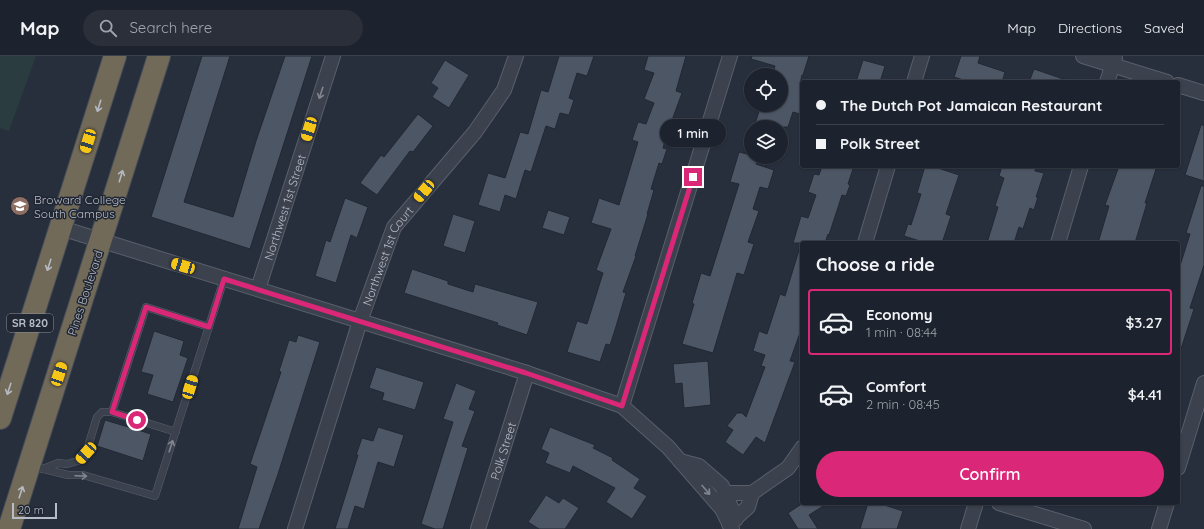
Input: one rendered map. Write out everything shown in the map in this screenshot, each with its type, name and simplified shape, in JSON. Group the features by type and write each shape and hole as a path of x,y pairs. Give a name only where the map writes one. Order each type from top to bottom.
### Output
{"highway":[{"name":"SR 820","path":"0,418 115,56"},
{"name":"Pines Boulevard","path":"9,529 36,467 101,240 159,56"}],"street":[{"name":"Northwest 1st Street","path":"258,289 333,56"},
{"name":"Northwest 1st Court","path":"295,529 360,321 394,227 475,132 504,90 516,56"},
{"path":"622,406 730,56"},
{"path":"915,80 922,56"},
{"path":"1083,56 1114,60 1162,80"},
{"path":"1108,80 1114,60"},
{"path":"1180,86 1204,93"},
{"path":"866,241 887,168"},
{"path":"1059,241 1080,168"},
{"path":"61,228 526,373 622,406 668,447 734,525"},
{"name":"Polk Street","path":"478,529 526,373"},
{"path":"1180,461 1204,383"},
{"path":"725,493 752,493 788,468 800,451"},
{"path":"680,461 699,466 722,486 734,525"},
{"path":"734,525 748,507 752,493"},
{"path":"968,529 975,505"},
{"path":"1006,505 1084,529"},
{"path":"1160,529 1166,505"}],"lane":[{"path":"36,467 68,476 82,475 156,496 224,279"},
{"path":"112,412 146,307 209,327"},
{"path":"36,467 58,463 67,464 81,460 86,453 97,417 102,412 112,412 176,432"}],"shaded area":[{"path":"0,56 36,56 9,131 0,128"}],"building":[{"path":"202,56 230,56 184,202 233,217 256,141 285,56 312,56 250,249 151,217"},
{"path":"559,56 594,56 587,76 577,73 569,98 574,100 569,115 560,113 555,129 546,126 531,172 525,170 516,199 505,195 500,212 478,205 488,173 505,178 520,132 528,134 541,90 548,92"},
{"path":"648,56 686,56 676,91 682,93 663,148 667,149 662,164 659,163 651,189 654,190 648,214 636,256 623,292 626,293 614,333 610,345 606,344 600,362 567,352 577,321 587,324 603,273 596,270 611,229 591,223 599,198 619,205 638,142 632,140 638,122 646,124 654,103 644,99 654,73 644,70"},
{"path":"752,56 809,56 800,80 800,114 793,112 788,127 788,120 756,120 759,112 788,112 788,68 774,68 775,66 751,59"},
{"path":"961,56 980,56 978,63 1005,72 1003,80 964,80 954,77"},
{"path":"445,60 469,75 449,108 432,97 438,88 431,83"},
{"path":"863,60 885,66 881,80 857,80"},
{"path":"1034,69 1066,80 1030,80"},
{"path":"418,114 433,126 413,152 410,151 377,195 360,183 381,155 384,157"},
{"path":"1201,125 1204,125 1204,181 1185,175"},
{"path":"739,152 744,153 744,164 756,164 774,170 768,189 760,187 753,209 759,211 748,242 754,244 744,275 737,273 713,353 682,344 694,304 692,303 701,273 710,276 739,184 730,182"},
{"path":"821,168 853,168 846,196 842,195 826,241 800,241 800,243 793,243 801,216 808,218 816,195 808,192 814,174 819,175"},
{"path":"924,168 938,168 959,175 946,214 951,216 943,241 920,241 904,236 908,224 911,225 921,194 917,193"},
{"path":"1001,168 1036,168 1035,171 1044,173 1036,197 1038,197 1034,210 1030,208 1023,229 1019,227 1015,241 988,241 998,207 995,206 1004,178 999,176"},
{"path":"1118,168 1156,168 1145,203 1147,203 1136,241 1099,241 1109,206 1105,205"},
{"path":"1201,186 1204,186 1204,265 1190,308 1194,309 1180,352 1180,266 1190,234 1186,233"},
{"path":"345,198 368,207 357,238 351,235 336,283 315,276 326,240 330,242"},
{"path":"548,210 570,217 564,235 542,228"},
{"path":"453,214 475,221 465,253 443,246"},
{"path":"799,250 800,333 790,361 795,362 765,443 756,437 743,455 725,442 733,430 727,426 737,413 742,413 746,417 765,367 761,366 765,355 753,351 759,331 767,334 780,294 785,296"},
{"path":"412,269 448,281 448,284 473,292 475,284 538,302 527,335 497,325 498,323 404,293"},
{"path":"154,331 184,341 180,355 188,358 173,402 147,394 153,375 141,372"},
{"path":"298,335 320,342 259,529 238,529 257,467 250,464 281,372 279,371 289,340 296,342"},
{"path":"708,361 711,405 684,408 682,383 675,384 673,364"},
{"path":"376,367 424,382 415,410 382,400 384,393 369,388"},
{"path":"456,383 476,391 469,409 475,411 462,446 468,448 443,529 435,529 421,524 453,422 443,419"},
{"path":"105,420 151,434 143,461 97,446"},
{"path":"378,427 404,435 394,467 378,462 364,509 355,506 348,529 335,529 362,438 373,441"},
{"path":"550,427 595,445 593,448 613,458 612,460 640,479 634,488 647,496 632,519 606,502 615,488 573,466 570,473 545,463 549,453 541,449"},
{"path":"546,495 559,503 563,498 579,508 565,529 539,529 528,522"},
{"path":"800,505 825,505 809,515 818,529 798,529 788,513"},
{"path":"867,505 884,505 903,511 897,529 860,529"}],"place":[{"name":"Broward College South Campus","path":"20,206"}],"route":[{"path":"137,420 112,412 146,307 209,327 224,279 526,373 622,406 693,177"}]}
